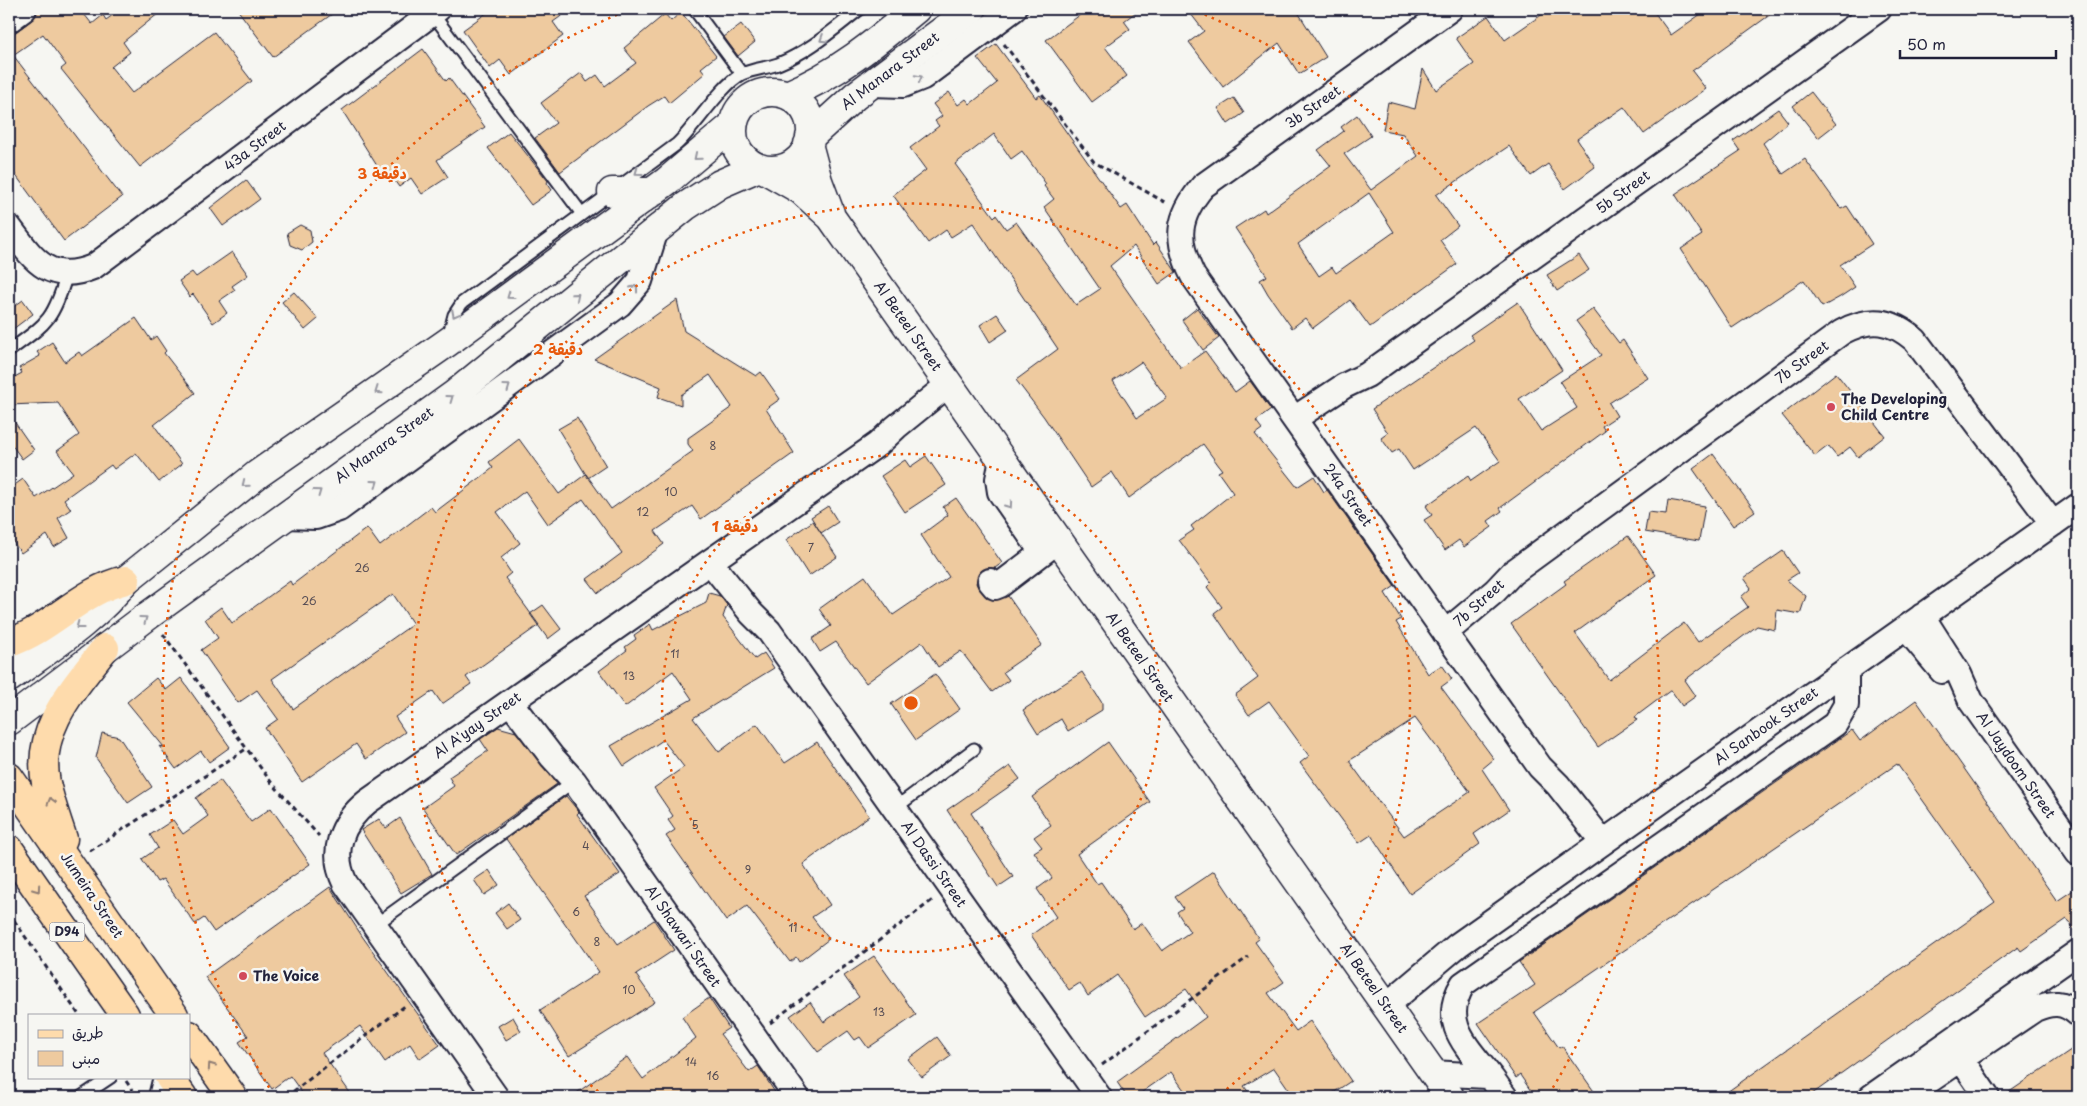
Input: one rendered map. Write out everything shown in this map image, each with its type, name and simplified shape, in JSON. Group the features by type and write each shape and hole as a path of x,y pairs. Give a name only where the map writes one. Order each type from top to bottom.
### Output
{"main road":[{"path":"881,38 887,9"},
{"path":"787,95 827,76 881,38 916,9"},
{"name":"Al Manara Street","path":"809,140 839,109 872,84 981,18"},
{"path":"776,92 787,95 798,102 806,112 810,124 809,140 796,162 785,168 761,169 746,161 738,151 733,138 733,125 737,113 753,97 776,92"},
{"path":"9,678 102,607 126,580 258,474 448,342 653,192 694,160 733,125"},
{"name":"Al Beteel Street","path":"809,140 818,181 831,216"},
{"name":"Al Manara Street","path":"9,721 104,648 482,373 702,194 761,169"},
{"name":"Al Beteel Street","path":"761,169 801,190 831,216 1002,460 1050,546 1381,997 1450,1097"},
{"path":"612,192 653,192"},
{"path":"9,643 40,629 95,590 126,580"},
{"path":"71,864 46,783 45,748 52,722 65,700 104,648"},
{"name":"Jumeira Street","path":"9,777 173,1014"},
{"name":"D94","path":"9,850 124,1014"},
{"path":"190,1037 233,1097"},
{"path":"168,1078 183,1097"}],"street":[{"path":"9,20 24,9"},
{"path":"981,18 1014,9"},
{"name":"3b Street","path":"1183,214 1203,186 1216,176 1450,9"},
{"name":"5b Street","path":"1299,426 1344,386 1367,375 1879,9"},
{"name":"43a Street","path":"67,274 80,272 104,259 435,11"},
{"name":"24a Street","path":"1183,214 1182,246 1193,276 1540,768 1558,785 1595,848"},
{"path":"9,227 39,264 52,271 67,274"},
{"name":"7b Street","path":"1440,626 1489,583 1512,573 1842,332 1856,325 1872,322 1896,326 1915,340 2053,524"},
{"name":"Al A'yay Street","path":"496,1097 345,883 339,870 337,855 344,829 358,809 878,444 896,427 954,392"},
{"name":"Al Sanbook Street","path":"1381,997 1439,953 1456,946 2078,506"},
{"path":"990,581 995,587 1000,585 1050,546"},
{"name":"Al Dassi Street","path":"718,557 752,613 769,630 1099,1097"},
{"name":"Al Jaydoom Street","path":"1914,622 1959,674 1971,701 2078,853"},
{"path":"1499,1089 1459,1035 1453,1014 1454,1004 1463,984 1504,953 1836,724 1846,705 1846,670"},
{"name":"Al Shawari Street","path":"516,698 552,757 572,778 797,1097"},
{"path":"1456,946 1504,953"},
{"path":"1871,1097 2078,952"},
{"path":"1905,1097 2035,1009 2046,1004 2059,1003 2071,1008 2078,1014"},
{"path":"1961,1059 1987,1097"},
{"path":"1432,1073 1477,1074 1499,1089"},
{"path":"161,1097 167,1078"}],"lane":[{"path":"694,9 742,74"},
{"path":"448,342 449,328 454,315 462,303 682,139 692,130 717,96 742,74 779,64 802,52 830,35 860,9"},
{"path":"435,11 582,214"},
{"path":"9,351 44,325 52,315 67,274"},
{"path":"895,808 974,749"},
{"path":"375,925 572,778"},
{"path":"81,1097 110,1078"}],"path":[{"path":"981,18 1094,162 1183,214"},
{"path":"149,615 246,749 297,812 337,855"},
{"path":"71,864 246,749"},
{"path":"753,1036 951,886"},
{"path":"9,913 78,1014"},
{"path":"1085,1077 1248,957"},
{"path":"286,1097 422,992"},
{"path":"124,1078 137,1097"}],"building":[{"path":"38,9 80,9 92,24 103,15 106,20 121,9 164,9 123,42 130,52 111,67 132,93 214,32 252,81 140,167 61,69 66,65 43,34 13,55 122,197 64,241 9,166 9,37 32,20"},
{"path":"237,9 339,9 273,57"},
{"path":"492,9 571,9 553,22 563,36 511,75 500,60 490,68 463,30"},
{"path":"1088,9 1140,9 1124,21 1130,29 1105,47 1127,76 1092,102 1046,40"},
{"path":"1187,9 1296,9 1326,57 1299,74 1279,43 1223,87 1189,42 1204,31"},
{"path":"1550,9 1652,9 1671,35 1708,9 1778,9 1692,71 1706,89 1644,134 1624,107 1577,139 1595,167 1565,189 1548,164 1531,176 1509,146 1436,195 1458,226 1440,240 1457,264 1370,327 1350,300 1313,328 1305,318 1292,328 1260,280 1267,276 1235,228 1264,209 1266,213 1331,166 1318,150 1344,131 1341,127 1357,115 1371,136 1344,154 1371,190 1418,156 1403,134 1383,130 1388,102 1415,109 1423,69 1436,90 1474,64 1456,38 1488,16 1505,40","holes":["1369,193 1394,232 1336,273 1332,267 1319,276 1298,244"]},
{"path":"681,12 716,56 701,68 705,73 669,103 664,96 648,106 560,172 535,138 556,123 541,103 581,73 587,82 597,75 605,86 636,63 624,48 665,14 671,21"},
{"path":"741,24 755,42 738,56 724,37"},
{"path":"996,44 1036,98 1040,95 1121,209 1127,205 1153,245 1156,242 1176,272 1159,284 1134,246 1110,266 1181,368 1205,351 1235,392 1250,381 1271,410 1256,421 1262,429 1255,434 1297,487 1314,476 1324,492 1327,490 1395,586 1385,593 1401,619 1396,622 1428,674 1442,665 1452,679 1441,687 1494,759 1482,769 1509,810 1474,834 1480,844 1410,894 1371,835 1359,843 1300,763 1309,756 1269,701 1249,715 1235,695 1258,678 1214,613 1222,607 1207,587 1211,583 1179,540 1194,530 1191,526 1233,493 1218,472 1222,470 1203,444 1129,498 1112,472 1091,487 1044,417 1016,380 1058,349 973,223 951,237 946,230 928,243 893,195 926,170 910,148 939,126 935,121 942,116 933,104 949,92 958,105 966,99 970,104 997,83 977,58","holes":["994,134 1011,159 1022,151 1046,184 1044,186 1054,199 1044,207 1100,289 1076,305 1016,222 1006,229 996,215 994,217 955,164","1141,362 1167,398 1137,418 1113,381","1415,718 1470,792 1404,836 1349,761"]},
{"path":"423,49 446,81 449,78 485,127 437,160 448,177 422,194 411,178 399,187 389,173 384,177 342,110"},
{"path":"1811,92 1836,124 1818,138 1793,106"},
{"path":"1234,98 1244,113 1228,124 1218,108"},
{"path":"1778,109 1788,122 1763,143 1783,174 1805,159 1841,209 1847,206 1872,244 1840,265 1855,287 1840,297 1822,307 1804,280 1732,328 1681,249 1702,235 1675,194 1740,151 1733,141"},
{"path":"509,132 548,181 547,183 552,190 531,205 488,148"},
{"path":"246,180 260,199 223,226 210,208"},
{"path":"300,225 310,230 312,242 302,250 290,245 287,233"},
{"path":"232,252 248,275 232,286 235,290 219,301 227,313 213,323 193,294 190,297 179,281 192,272 196,277"},
{"path":"1579,255 1589,270 1557,291 1547,275"},
{"path":"294,292 318,319 305,330 282,302"},
{"path":"23,300 33,314 9,332 9,310"},
{"path":"677,300 684,331 756,376 761,372 780,399 766,409 794,453 701,519 692,506 655,531 664,544 598,593 587,579 622,553 583,499 548,524 525,491 497,512 520,543 501,558 511,573 505,578 539,625 466,677 471,684 442,704 433,691 395,717 405,732 366,759 356,744 302,782 265,728 278,719 257,690 238,703 201,650 218,638 205,619 221,607 232,623 290,581 292,585 367,528 380,546 431,507 435,512 493,468 489,462 519,439 559,494 586,474 611,509 693,451 688,444 688,438 732,407 710,375 681,395 681,405 658,397 661,387 594,359","holes":["393,594 413,624 293,709 272,679"]},
{"path":"1518,302 1562,370 1519,399 1541,431 1577,408 1560,382 1601,355 1576,321 1593,309 1619,343 1623,340 1648,378 1609,403 1617,416 1602,426 1605,431 1500,508 1502,511 1488,521 1492,527 1464,547 1459,540 1445,550 1424,520 1432,515 1426,506 1468,476 1471,481 1500,461 1476,428 1413,470 1399,449 1392,453 1381,438 1388,433 1372,409 1474,340 1470,335"},
{"path":"1197,308 1219,338 1203,350 1182,320"},
{"path":"997,314 1008,330 990,342 980,325"},
{"path":"136,318 151,340 156,336 166,351 164,353 195,393 154,425 182,464 159,482 136,453 114,469 111,465 64,499 71,509 58,518 69,538 54,547 47,535 21,553 9,536 9,489 23,479 36,498 73,473 57,451 79,435 58,403 9,405 9,380 22,373 19,368 40,356 37,352 52,342 65,362 79,352 82,356"},
{"path":"1836,373 1885,436 1858,457 1850,447 1837,457 1828,446 1815,456 1782,415"},
{"path":"9,414 34,450 22,459 9,441"},
{"path":"577,418 606,466 588,478 558,429"},
{"path":"1713,454 1755,511 1733,526 1693,469"},
{"path":"926,456 946,485 905,512 881,476 905,460 910,467"},
{"path":"956,498 1002,563 995,568 987,568 981,571 976,583 979,589 992,600 1008,596 1042,645 1003,672 1009,680 992,692 961,651 938,667 922,642 866,683 836,642 820,652 812,639 831,626 819,609 865,576 893,615 949,577 921,535 948,515 943,507"},
{"path":"1668,500 1705,506 1699,541 1645,532 1648,512 1666,514"},
{"path":"828,506 838,522 821,533 811,517"},
{"path":"813,521 837,557 809,576 786,540"},
{"path":"1628,536 1656,575 1575,633 1609,680 1684,623 1698,642 1748,607 1741,597 1751,588 1744,578 1783,551 1798,573 1787,580 1806,596 1800,614 1777,610 1775,630 1757,626 1685,680 1696,696 1682,706 1671,690 1635,717 1637,720 1598,747 1511,624 1566,584 1564,581"},
{"path":"709,593 720,596 727,605 723,617 755,659 764,653 774,668 693,718 719,752 757,724 785,763 817,742 869,816 803,864 830,905 812,917 829,939 799,962 796,957 790,962 747,906 726,921 666,836 675,830 668,820 673,816 654,788 684,767 663,740 624,766 611,746 692,699 673,671 625,707 599,671 627,650 625,647 636,639 634,635 650,624 653,630 706,603"},
{"path":"543,605 561,629 548,639 530,614"},
{"path":"1082,672 1102,703 1102,710 1068,731 1061,719 1038,734 1023,710"},
{"path":"935,674 960,709 916,740 891,704"},
{"path":"156,678 166,690 181,678 230,747 209,762 201,751 176,769 159,746 164,747 127,702"},
{"path":"1916,700 2057,901 2078,887 2078,936 2067,919 2021,951 2018,947 1808,1097 1720,1097 1995,902 1897,764 1534,1012 1559,1048 1562,1046 1598,1097 1535,1097 1520,1075 1516,1078 1478,1023 1535,985 1519,962 1852,730 1860,741"},
{"path":"498,727 516,732 557,784 456,855 423,808 454,786 449,777 488,751 480,739"},
{"path":"102,733 119,737 152,787 128,803 96,758"},
{"path":"1108,742 1150,802 1077,854 1097,884 1101,882 1133,929 1142,923 1162,951 1190,932 1177,912 1183,908 1175,897 1214,871 1259,939 1255,942 1284,982 1268,993 1296,1031 1310,1021 1351,1081 1327,1097 1294,1097 1274,1068 1244,1086 1252,1097 1189,1097 1171,1072 1135,1097 1127,1097 1117,1082 1206,1017 1186,989 1145,1017 1117,975 1088,996 1080,983 1069,990 1031,935 1056,917 1037,889 1052,878 1034,852 1042,847 1034,837 1051,825 1032,797"},
{"path":"1010,766 1020,779 971,813 1013,877 998,887 947,810"},
{"path":"220,780 251,822 271,808 310,864 214,932 204,918 195,924 163,879 157,882 142,859 158,848 150,835 173,820 183,834 208,816 196,798"},
{"path":"566,796 579,812 577,814 620,874 584,896 618,944 654,920 674,950 636,975 655,1002 569,1056 540,1010 599,972 506,839"},
{"path":"400,818 432,874 401,893 361,830 379,819 386,828"},
{"path":"489,870 499,885 484,895 474,880"},
{"path":"330,887 362,936 440,1045 420,1059 410,1044 385,1062 360,1026 322,1053 353,1097 305,1097 290,1076 272,1089 239,1042 248,1036 205,977"},
{"path":"508,903 520,920 507,929 495,913"},
{"path":"874,956 916,1015 868,1048 860,1037 855,1040 848,1031 818,1052 790,1016 810,1002 824,1022 859,997 844,976"},
{"path":"709,998 729,1028 720,1034 749,1072 758,1066 778,1097 571,1097 627,1057 643,1079 696,1038 682,1017"},
{"path":"513,1017 521,1031 506,1040 498,1026"},
{"path":"937,1037 951,1056 922,1077 908,1059"},
{"path":"2078,1045 2078,1097 2002,1097"}],"place":[{"name":"The Developing Child Centre","path":"1831,407"},
{"name":"The Voice","path":"243,976"}]}
